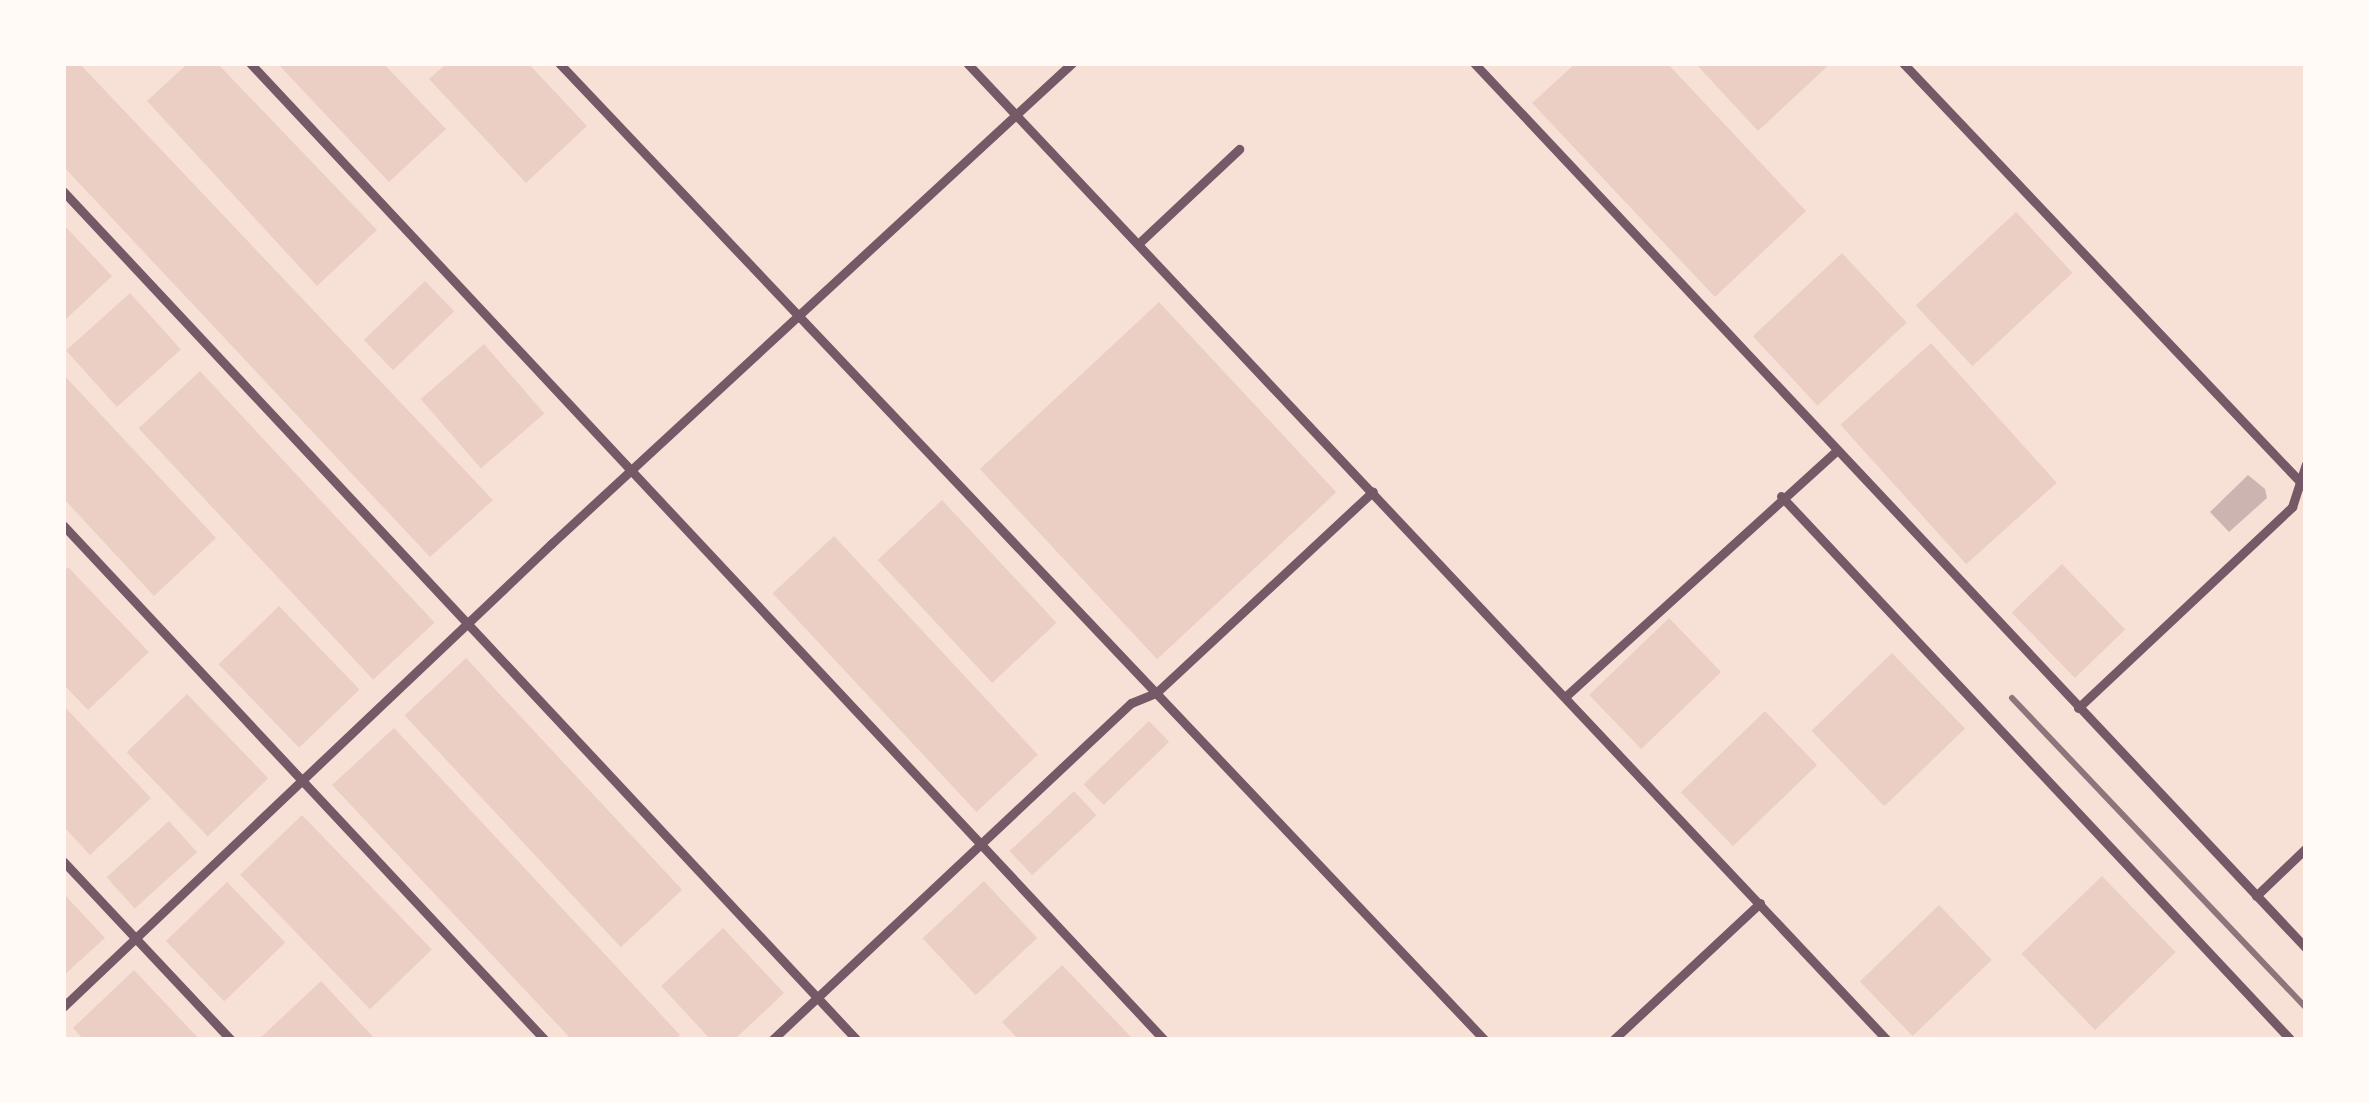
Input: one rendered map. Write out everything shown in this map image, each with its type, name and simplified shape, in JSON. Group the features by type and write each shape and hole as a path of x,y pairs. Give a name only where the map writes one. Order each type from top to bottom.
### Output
{"street":[{"path":"250,63 1164,1040"},
{"path":"559,63 796,319 1485,1040"},
{"path":"967,63 1887,1040"},
{"path":"63,1007 1072,63"},
{"path":"1474,63 2306,948"},
{"path":"1903,63 2303,485"},
{"path":"1138,244 1239,149"},
{"path":"63,191 857,1040"},
{"path":"1566,696 1837,450"},
{"path":"2078,708 2292,507 2303,485 2306,464"},
{"path":"772,1040 1131,703 1156,693 1373,491"},
{"path":"1781,496 2291,1040"},
{"path":"63,525 545,1040"},
{"path":"2255,896 2306,848"},
{"path":"63,861 231,1040"},
{"path":"1613,1040 1760,903"}],"shaded area":[{"path":"63,63 79,63 493,500 430,557 63,166"},
{"path":"188,63 217,63 377,230 317,286 147,101"},
{"path":"277,63 383,63 446,129 389,182"},
{"path":"447,63 528,63 587,126 526,183 429,79"},
{"path":"1576,63 1667,63 1806,211 1715,297 1532,103"},
{"path":"1695,63 1831,63 1758,131"},
{"path":"2016,212 2073,273 1972,366 1916,305"},
{"path":"63,224 112,276 63,322"},
{"path":"1842,253 1907,322 1818,406 1753,336"},
{"path":"425,281 454,311 393,370 364,340"},
{"path":"130,293 181,349 117,407 66,351"},
{"path":"1159,302 1336,492 1157,659 980,469"},
{"path":"1931,343 2057,483 1966,564 1840,425"},
{"path":"484,344 544,413 481,469 421,399"},
{"path":"200,371 435,623 373,680 139,428"},
{"path":"63,374 216,538 154,596 63,498"},
{"path":"942,500 1057,623 992,683 878,560"},
{"path":"834,536 1038,755 976,812 773,593"},
{"path":"2062,564 2125,629 2075,678 2012,613"},
{"path":"68,567 149,652 88,710 63,684 63,572"},
{"path":"279,606 360,689 299,748 219,664"},
{"path":"1669,618 1721,672 1641,749 1589,695"},
{"path":"1892,653 1965,729 1884,806 1811,731"},
{"path":"466,658 682,890 621,947 405,715"},
{"path":"187,694 268,778 208,837 127,752"},
{"path":"63,705 151,798 90,855 63,826"},
{"path":"1765,711 1817,765 1733,846 1681,792"},
{"path":"1149,721 1169,742 1104,805 1084,784"},
{"path":"394,728 680,1035 675,1040 572,1040 332,785"},
{"path":"1074,791 1097,815 1032,875 1010,851"},
{"path":"302,815 432,950 370,1009 240,875"},
{"path":"169,821 197,852 135,908 107,877"},
{"path":"2102,876 2176,952 2095,1030 2021,954"},
{"path":"984,881 1037,938 976,995 923,938"},
{"path":"227,882 285,942 224,1001 166,941"},
{"path":"63,893 105,938 63,976"},
{"path":"1939,905 1992,960 1913,1036 1860,981"},
{"path":"723,928 784,993 734,1040 711,1040 661,986"},
{"path":"1062,965 1134,1040 1019,1040 1002,1022"},
{"path":"134,970 200,1040 84,1040 73,1028"},
{"path":"321,981 376,1040 259,1039"}],"building":[{"path":"2248,475 2265,489 2267,498 2229,532 2210,512"}],"railway":[{"path":"2012,698 2306,1008"}]}
